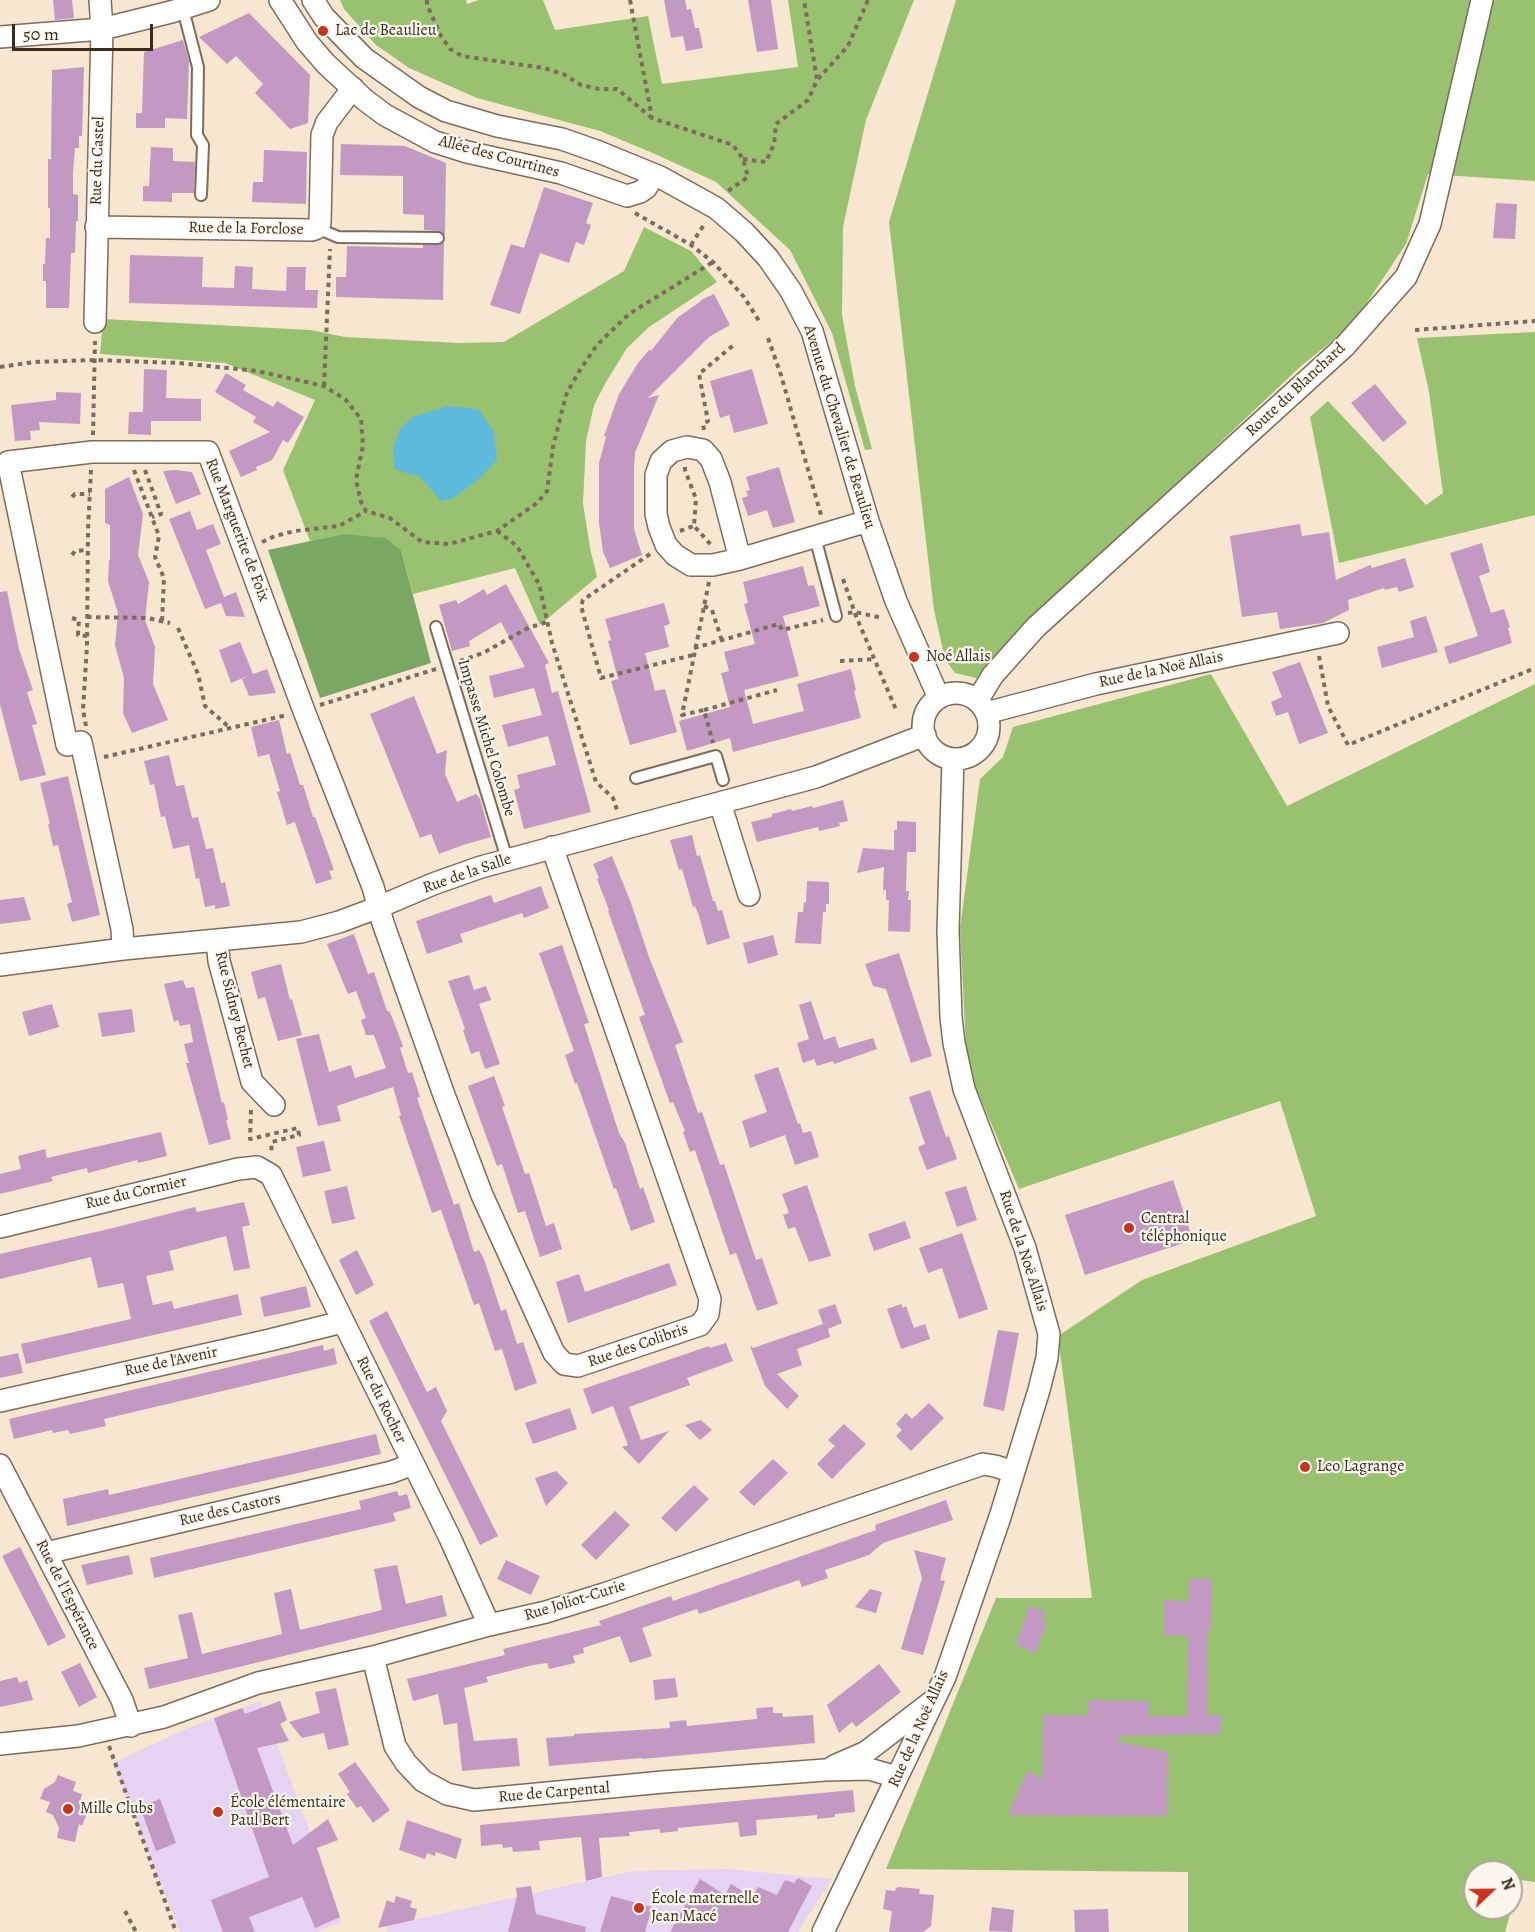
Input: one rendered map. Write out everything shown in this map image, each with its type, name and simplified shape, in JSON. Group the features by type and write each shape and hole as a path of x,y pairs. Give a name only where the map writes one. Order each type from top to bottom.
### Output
{"street":[{"name":"Rue du Castel","path":"95,332 102,29 100,0"},
{"path":"0,37 102,29 183,9 209,0"},
{"name":"Allée des Courtines","path":"280,0 307,42 326,64 385,116 435,142 467,152 561,173 627,196 646,188 654,175"},
{"name":"Avenue du Chevalier de Beaulieu","path":"313,0 324,17 364,58 419,97 446,111 497,126 562,139 654,175 716,207 768,258 791,291 812,331 868,521 896,601 939,698"},
{"name":"Route du Blanchard","path":"981,707 993,675 1036,627 1345,346 1406,278 1430,224 1482,0"},
{"name":"Rue de la Forclose","path":"96,227 323,231 320,224 322,135 327,122 353,88"},
{"path":"726,562 715,467 703,450 687,447 672,452 661,461 656,475 656,514 666,544 675,555 691,565 726,562 819,531 868,521"},
{"name":"Rue Marguerite de Foix","path":"123,949 122,929 81,742 67,745 8,462 92,452 208,452 379,907"},
{"name":"Rue de la Noë Allais","path":"981,707 1338,633"},
{"path":"957,693 965,695 981,707 989,724 988,736 983,746 975,754 964,759 953,759 935,752 924,735 923,725 931,705 939,698 957,693"},
{"name":"Rue de la Salle","path":"0,965 123,949 302,932 339,922 433,884 507,859 816,777 924,735"},
{"name":"Rue de la Noë Allais","path":"823,1932 945,1677 1013,1472 1047,1358 1049,1334 1026,1248 964,1089 954,1043 948,931 953,759"},
{"path":"720,803 749,895"},
{"name":"Rue des Colibris","path":"379,907 444,1095 482,1195 554,1353 564,1364 578,1366 700,1325 708,1314 710,1299 552,847"},
{"name":"Rue Sidney Bechet","path":"217,941 219,961 252,1083 274,1106"},
{"name":"Rue du Cormier","path":"0,1227 238,1169 257,1167 271,1175"},
{"name":"Rue du Rocher","path":"271,1175 450,1538 489,1625"},
{"name":"Rue de l'Avenir","path":"0,1401 342,1322"},
{"name":"Rue des Castors","path":"46,1553 392,1472 413,1464"},
{"name":"Rue Joliot-Curie","path":"0,1744 78,1736 165,1717 258,1683 373,1657 546,1612 983,1464 1013,1472"},
{"name":"Rue de l'Espérance","path":"0,1465 122,1700 131,1726"},
{"name":"Rue de Carpental","path":"373,1657 395,1746 406,1763 423,1781 447,1794 474,1800 663,1782 869,1769 893,1786"},
{"name":"Rue de Carpental","path":"825,1770 866,1752 934,1700"},
{"path":"878,1743 910,1752"},
{"name":"Rue de la Noë Allais","path":"813,1932 893,1786"}],"lane":[{"path":"183,9 198,67 197,135 203,145 201,195"},
{"path":"323,231 338,237 438,238"},
{"path":"819,531 836,616"},
{"name":"Impasse Michel Colombe","path":"436,627 507,859"},
{"path":"636,778 716,756 723,780"}],"path":[{"path":"427,0 427,5 441,36 450,49 462,56 544,68 563,74 581,85 599,89 617,89 652,118 733,145 743,159 748,177 722,195"},
{"path":"630,0 652,118"},
{"path":"804,0 817,80"},
{"path":"743,159 766,162 774,144 776,124 808,100 817,80 848,46 868,0"},
{"path":"633,212 691,245 713,262 744,297 761,324"},
{"path":"691,245 707,220"},
{"path":"323,231 324,386"},
{"path":"245,550 275,536 339,526 366,512 390,519 422,542 448,544 497,531 537,502 546,492 566,395 597,345 629,314 713,262"},
{"path":"1415,330 1535,321"},
{"path":"87,730 83,710 95,332"},
{"path":"768,338 782,375 819,531"},
{"path":"736,343 699,374 708,421 703,424 705,429 687,447 685,470 696,499 694,526 726,562 704,606 682,716 777,690"},
{"path":"0,367 34,362 95,360 180,363 257,371 324,386 346,400 361,419 363,445 356,480 366,512"},
{"path":"133,466 159,536 155,556 164,578 162,622"},
{"path":"144,466 161,514 152,517"},
{"path":"72,497 75,494 90,494"},
{"path":"693,655 600,678 581,606 584,600 648,557 662,536 694,526"},
{"path":"497,531 517,546 539,584 552,643 596,782 613,798 623,828"},
{"path":"72,555 75,551 87,550"},
{"path":"843,578 897,712"},
{"path":"704,606 712,610 722,641"},
{"path":"694,648 779,624 782,630 855,612 888,619"},
{"path":"87,617 148,618 170,623"},
{"path":"72,618 79,620 78,635 87,636"},
{"path":"178,628 198,674 206,706 230,728"},
{"path":"1316,638 1328,706 1348,745 1535,668"},
{"path":"840,661 874,659"},
{"path":"704,710 716,756"},
{"path":"252,1083 250,1138 298,1128 299,1135 272,1142 271,1175"},
{"path":"104,1731 176,1932"},
{"path":"125,1911 136,1932"}],"shaded area":[{"name":"École élémentaire Paul Bert","path":"261,1701 321,1861 341,1922 316,1932 180,1932 113,1763 188,1728"},
{"name":"École maternelle Jean Macé","path":"728,1869 832,1879 798,1932 387,1932 387,1926 632,1871"}],"green space":[{"path":"340,0 466,0 467,4 479,0 543,0 555,30 648,16 662,84 798,67 788,0 914,0 866,120 843,227 842,315 855,386 872,449 865,450 832,333 790,250 716,182 600,131 477,98 409,68 376,45 344,9"},
{"path":"956,0 1535,0 1535,181 1428,174 1406,244 1352,325 1301,366 1023,629 980,679 955,673 945,659 934,610 889,222"},
{"path":"644,227 691,251 717,282 649,327 627,348 594,405 586,441 583,503 597,577 540,625 515,568 413,594 401,550 343,534 310,541 283,470 315,400 225,363 100,354 103,319 311,330 345,337 459,343 504,342 624,271"},
{"path":"1535,332 1535,515 1339,563 1310,417 1328,401 1426,505 1443,493 1429,392 1417,338"},
{"path":"343,534 385,538 401,550 431,663 320,698 268,550"},
{"path":"1211,674 1287,806 1535,684 1535,1882 1523,1880 1523,1860 1463,1860 1463,1920 1508,1920 1505,1932 1188,1932 1188,1872 886,1869 996,1598 1092,1598 1058,1336 1142,1280 1316,1216 1280,1101 1019,1189 967,1067 960,928 980,779 1003,757 1013,727"}],"water":[{"path":"448,406 478,409 494,432 497,460 478,480 452,499 441,501 419,476 394,468 393,449 401,427 415,416"}],"building":[{"path":"53,0 72,0 74,18 55,20"},
{"path":"664,0 685,0 687,10 691,9 695,28 699,28 703,48 686,51 683,36 671,38"},
{"path":"748,0 771,0 778,49 757,52"},
{"path":"249,13 310,75 308,123 290,129 255,93 263,84 236,56 227,64 199,37"},
{"path":"183,40 189,61 187,119 165,118 165,128 136,128 136,113 142,113 144,52"},
{"path":"84,67 82,136 79,136 79,148 75,148 73,173 73,194 78,195 78,221 76,221 75,253 71,253 69,308 46,308 46,281 43,281 43,264 45,264 46,238 50,238 48,159 51,159 52,70"},
{"path":"341,144 405,146 446,163 445,235 439,231 424,230 424,215 403,214 403,176 340,175"},
{"path":"151,147 173,148 173,161 195,162 194,193 172,193 172,202 143,201 143,186 149,186"},
{"path":"264,150 307,152 306,204 252,202 253,182 263,182"},
{"path":"544,187 593,203 586,223 591,225 584,245 576,242 569,263 540,253 520,314 490,305 511,244 524,248"},
{"path":"1496,203 1517,204 1515,239 1493,238"},
{"path":"444,242 443,300 336,297 336,277 346,277 347,246 423,248 423,245 439,245"},
{"path":"130,255 203,257 202,287 234,288 235,266 253,267 252,289 286,291 287,267 306,267 305,290 318,290 317,308 129,303"},
{"path":"714,294 730,325 709,337 648,398 659,395 635,453 634,529 642,555 610,568 603,552 599,523 599,463 606,437 604,436 619,394 638,363 650,349 651,351 677,318 701,300"},
{"path":"144,369 167,370 166,398 201,399 201,421 151,421 151,435 128,434 129,412 143,412"},
{"path":"752,369 768,424 734,433 729,415 720,418 710,381"},
{"path":"226,373 246,385 243,390 273,407 277,401 304,417 288,443 283,440 272,460 241,477 229,451 270,432 253,422 256,417 215,392"},
{"path":"1375,384 1407,423 1383,442 1351,403"},
{"path":"56,392 81,393 80,424 39,422 40,430 30,431 31,440 15,441 11,405 56,400"},
{"path":"779,467 795,522 773,528 767,510 748,516 742,498 748,496 746,491 750,490 746,477"},
{"path":"163,471 192,472 201,494 176,504"},
{"path":"129,477 143,514 138,555 149,582 145,620 155,647 153,684 168,720 132,733 123,713 124,678 115,645 118,613 108,581 110,525 105,523 105,489"},
{"path":"190,511 197,530 213,524 221,544 206,550 224,597 236,592 245,617 226,616 221,603 205,609 169,519"},
{"path":"1300,524 1302,536 1329,532 1336,580 1370,565 1372,568 1405,558 1414,587 1399,592 1397,587 1385,590 1384,588 1348,600 1349,610 1323,623 1280,629 1277,612 1242,617 1230,536"},
{"path":"1482,543 1490,572 1479,576 1491,613 1504,609 1512,643 1449,664 1444,647 1478,636 1450,553"},
{"path":"803,566 808,586 814,585 820,606 783,616 799,676 744,690 753,724 804,711 797,684 851,669 861,718 733,752 730,738 687,751 679,721 730,707 721,673 729,671 724,652 755,644 744,604 748,603 743,582"},
{"path":"506,584 549,663 545,665 552,693 558,691 591,812 524,829 514,790 520,788 517,775 556,765 548,736 508,747 502,725 542,715 534,688 494,698 489,676 525,667 501,622 469,641 470,646 452,651 439,605 456,600 458,604 484,589 487,595"},
{"path":"7,591 19,649 33,690 27,692 37,724 32,725 46,775 20,781 0,705 0,592"},
{"path":"664,603 670,624 664,626 669,647 645,653 655,691 665,689 677,732 630,745 611,681 618,679 605,619"},
{"path":"1426,616 1438,652 1382,668 1377,647 1414,637 1410,621"},
{"path":"240,642 253,674 267,669 276,693 249,696 242,679 250,675 231,683 219,650"},
{"path":"1300,662 1328,733 1299,744 1288,712 1276,716 1271,702 1282,697 1272,672"},
{"path":"414,696 437,754 447,750 445,774 457,802 476,794 480,799 491,837 439,854 431,834 420,838 370,714"},
{"path":"279,720 287,754 290,753 300,785 303,785 334,870 329,871 332,879 316,884 295,822 287,825 269,754 258,757 251,727"},
{"path":"169,755 176,786 184,785 192,818 198,817 206,849 213,848 221,883 225,882 230,906 215,909 215,905 205,907 189,845 173,849 165,816 161,817 154,784 150,785 144,761"},
{"path":"68,776 100,915 72,922 67,904 72,902 58,845 53,846 40,783"},
{"path":"843,800 848,821 839,823 840,826 819,831 818,827 757,842 751,822 791,809 792,811 812,806 813,808"},
{"path":"897,821 916,822 916,852 907,852 906,891 909,891 908,900 911,900 910,932 888,931 889,900 886,900 886,890 883,890 884,867 857,873 863,848 894,850 894,830 897,830"},
{"path":"692,835 713,901 718,911 722,910 730,938 707,945 699,916 695,906 693,907 682,869 679,870 670,840"},
{"path":"612,856 683,1042 675,1045 698,1113 702,1112 720,1165 724,1164 756,1260 762,1258 778,1304 757,1311 736,1253 730,1255 695,1150 690,1152 683,1132 685,1131 673,1102 670,1103 639,1017 645,1015 593,864"},
{"path":"807,881 829,882 829,904 826,904 826,912 823,912 821,944 795,943 798,912 803,912 804,902 806,903"},
{"path":"541,886 549,908 524,918 522,913 460,934 463,942 427,954 416,921 491,895 494,903"},
{"path":"24,897 31,920 0,924 0,900"},
{"path":"354,934 368,974 374,972 387,1011 392,1017 403,1046 400,1048 408,1073 412,1072 420,1097 417,1098 454,1205 432,1213 399,1116 401,1115 393,1087 337,1106 341,1121 318,1126 296,1039 319,1034 329,1072 351,1065 355,1078 386,1068 374,1035 366,1035 361,1020 366,1018 356,991 348,994 327,944"},
{"path":"773,935 778,955 748,964 743,943"},
{"path":"562,945 589,1023 584,1024 619,1133 625,1143 640,1189 643,1187 655,1222 631,1231 565,1055 574,1051 539,953"},
{"path":"899,953 932,1056 911,1063 886,989 873,986 865,964"},
{"path":"281,964 302,1035 278,1041 265,997 258,999 251,972"},
{"path":"469,975 474,990 486,986 491,1000 479,1004 500,1064 485,1069 479,1051 471,1054 448,981"},
{"path":"183,980 186,988 194,987 222,1103 224,1102 231,1139 209,1145 186,1063 189,1063 184,1044 193,1042 190,1024 180,1026 178,1020 174,1022 164,984"},
{"path":"811,1001 824,1040 835,1036 839,1048 873,1038 877,1049 834,1064 833,1061 817,1066 814,1059 803,1063 797,1043 809,1039 799,1005"},
{"path":"52,1004 59,1027 29,1036 22,1012"},
{"path":"132,1009 135,1032 102,1037 98,1013"},
{"path":"778,1067 798,1124 800,1123 803,1133 811,1131 819,1157 795,1165 785,1135 750,1148 742,1121 767,1112 754,1075"},
{"path":"494,1076 525,1174 529,1173 546,1226 554,1223 562,1249 540,1257 525,1211 518,1213 502,1164 497,1166 468,1086"},
{"path":"930,1090 946,1137 949,1136 957,1159 927,1170 918,1147 925,1144 909,1097"},
{"path":"161,1132 167,1156 138,1163 137,1160 88,1173 87,1168 51,1177 53,1181 0,1194 0,1174 21,1169 18,1156 45,1149 47,1158"},
{"path":"324,1141 331,1171 303,1177 296,1147"},
{"name":"Central téléphonique","path":"1173,1180 1193,1240 1085,1275 1065,1215"},
{"path":"807,1185 831,1256 809,1262 795,1227 788,1229 783,1215 789,1213 782,1194"},
{"path":"347,1186 355,1219 332,1224 324,1191"},
{"path":"966,1186 977,1220 957,1227 945,1192"},
{"path":"244,1202 250,1225 242,1227 250,1268 234,1271 226,1236 169,1251 174,1270 146,1276 153,1305 172,1301 174,1309 238,1294 242,1315 26,1364 21,1344 131,1319 123,1283 98,1288 91,1257 0,1279 0,1254 195,1207 197,1212"},
{"path":"459,1203 474,1252 479,1250 484,1259 501,1311 506,1309 517,1344 523,1342 537,1383 515,1391 502,1349 495,1351 479,1303 474,1305 441,1210"},
{"path":"905,1221 911,1238 874,1251 868,1234"},
{"path":"962,1233 988,1309 959,1319 942,1268 928,1273 919,1248"},
{"path":"357,1250 374,1285 356,1295 339,1260"},
{"path":"669,1263 677,1285 568,1323 556,1282 579,1274 585,1292"},
{"path":"306,1286 311,1307 264,1317 260,1297"},
{"path":"835,1304 842,1323 828,1329 830,1337 797,1349 802,1365 777,1374 799,1396 787,1409 765,1386 750,1346 753,1348 823,1324 818,1310"},
{"path":"901,1304 903,1308 906,1306 914,1328 925,1324 930,1339 901,1349 887,1309"},
{"path":"387,1311 427,1392 436,1387 447,1411 441,1421 498,1536 480,1545 369,1321"},
{"path":"998,1330 1019,1333 1004,1411 983,1406"},
{"path":"726,1343 733,1361 687,1378 690,1385 629,1407 641,1440 669,1431 639,1464 622,1447 628,1445 613,1406 592,1414 583,1389 709,1346 710,1348"},
{"path":"323,1345 324,1351 334,1348 337,1364 104,1419 106,1426 70,1434 68,1430 53,1433 52,1430 14,1439 9,1419"},
{"path":"18,1353 23,1373 0,1378 0,1357"},
{"path":"929,1403 944,1418 911,1451 896,1436 902,1430 896,1424 906,1413 912,1419"},
{"path":"570,1408 577,1429 533,1444 525,1423"},
{"path":"701,1420 712,1430 700,1440 685,1425"},
{"path":"844,1424 866,1444 832,1479 817,1464 835,1446 828,1440"},
{"path":"376,1434 381,1454 67,1526 63,1499 108,1489 109,1495"},
{"path":"773,1459 788,1473 754,1506 739,1492"},
{"path":"556,1471 568,1483 546,1506 535,1478"},
{"path":"694,1485 709,1499 676,1532 661,1518"},
{"path":"397,1491 399,1496 407,1494 411,1508 393,1513 396,1521 154,1578 150,1558 361,1509 359,1501"},
{"path":"946,1500 953,1520 883,1543 869,1555 825,1570 828,1578 802,1587 799,1580 699,1614 697,1609 642,1628 652,1656 630,1663 620,1636 583,1648 584,1653 573,1656 575,1663 549,1669 547,1663 533,1665 486,1677 488,1682 464,1688 474,1741 517,1738 520,1766 462,1771 457,1723 444,1725 438,1694 413,1701 407,1679 505,1655 503,1649 601,1625 599,1621 671,1596 673,1601 876,1530 875,1525"},
{"path":"615,1511 630,1525 596,1560 581,1545"},
{"path":"20,1547 66,1637 48,1646 2,1556"},
{"path":"914,1550 946,1558 940,1580 945,1581 923,1655 901,1649 922,1578"},
{"path":"129,1555 133,1574 87,1585 81,1565"},
{"path":"506,1560 540,1576 531,1595 497,1579"},
{"path":"397,1565 406,1604 442,1595 447,1616 149,1689 144,1668 188,1658 178,1615 192,1612 202,1654 282,1634 274,1593 291,1589 300,1630 382,1610 374,1569"},
{"path":"1189,1579 1212,1579 1211,1629 1207,1632 1207,1715 1221,1715 1220,1734 1120,1736 1119,1741 1168,1752 1167,1816 1008,1815 1027,1771 1042,1778 1043,1715 1088,1715 1088,1700 1149,1701 1149,1716 1187,1716 1188,1636 1164,1635 1164,1600 1189,1601"},
{"path":"870,1589 882,1592 876,1613 855,1607"},
{"path":"1029,1606 1045,1611 1042,1620 1047,1621 1036,1653 1016,1645"},
{"path":"80,1663 97,1697 79,1707 61,1672"},
{"path":"879,1664 901,1692 856,1727 852,1722 839,1733 827,1705"},
{"path":"17,1677 19,1683 27,1680 33,1700 0,1707 0,1681"},
{"path":"675,1678 678,1697 655,1700 653,1680"},
{"path":"336,1688 349,1745 328,1750 324,1733 302,1738 289,1722 320,1713 315,1692"},
{"path":"280,1701 287,1720 280,1724 289,1741 257,1748 293,1845 328,1819 338,1840 317,1848 340,1917 315,1928 302,1897 249,1917 255,1932 223,1932 211,1900 269,1877 214,1718 242,1708 245,1714"},
{"path":"773,1707 773,1713 782,1713 783,1717 813,1715 815,1743 549,1766 546,1738 670,1728 669,1722 686,1720 687,1726 757,1719 756,1708"},
{"path":"355,1762 390,1810 373,1823 361,1806 357,1808 351,1800 347,1794 350,1792 338,1774"},
{"name":"Mille Clubs","path":"58,1775 76,1782 73,1791 82,1794 80,1802 90,1805 82,1826 79,1824 75,1842 57,1838 59,1828 53,1815 46,1812 50,1802 40,1799 44,1789 55,1782"},
{"path":"853,1790 855,1812 817,1819 817,1815 756,1820 757,1835 740,1837 738,1822 678,1828 678,1831 660,1833 660,1829 629,1832 630,1836 599,1838 602,1877 586,1881 581,1837 539,1841 540,1850 513,1852 512,1847 503,1848 502,1844 481,1846 480,1825"},
{"path":"160,1799 176,1843 156,1851 140,1807"},
{"path":"407,1820 462,1839 456,1859 436,1852 435,1856 427,1853 425,1859 399,1850"},
{"path":"798,1878 812,1886 788,1932 670,1932 700,1879 725,1895 731,1884 752,1897 758,1887 777,1895 785,1880 794,1883"},
{"path":"531,1886 536,1914 586,1927 585,1932 508,1932 517,1896 516,1888"},
{"path":"899,1887 920,1889 919,1894 934,1895 931,1926 923,1932 889,1932 892,1911 883,1909 886,1890 895,1891"},
{"path":"396,1896 412,1901 410,1907 417,1909 414,1920 378,1928 387,1900 394,1903"},
{"path":"611,1896 652,1907 645,1932 600,1932"},
{"path":"992,1907 1014,1910 1012,1932 989,1931"},
{"path":"1108,1909 1109,1932 1075,1932 1074,1910"}],"place":[{"name":"Lac de Beaulieu","path":"323,31"},
{"name":"Noé Allais","path":"914,657"},
{"name":"Central téléphonique","path":"1129,1228"},
{"name":"Leo Lagrange","path":"1305,1467"},
{"name":"Mille Clubs","path":"68,1809"},
{"name":"École élémentaire Paul Bert","path":"218,1812"},
{"name":"École maternelle Jean Macé","path":"639,1908"}]}
